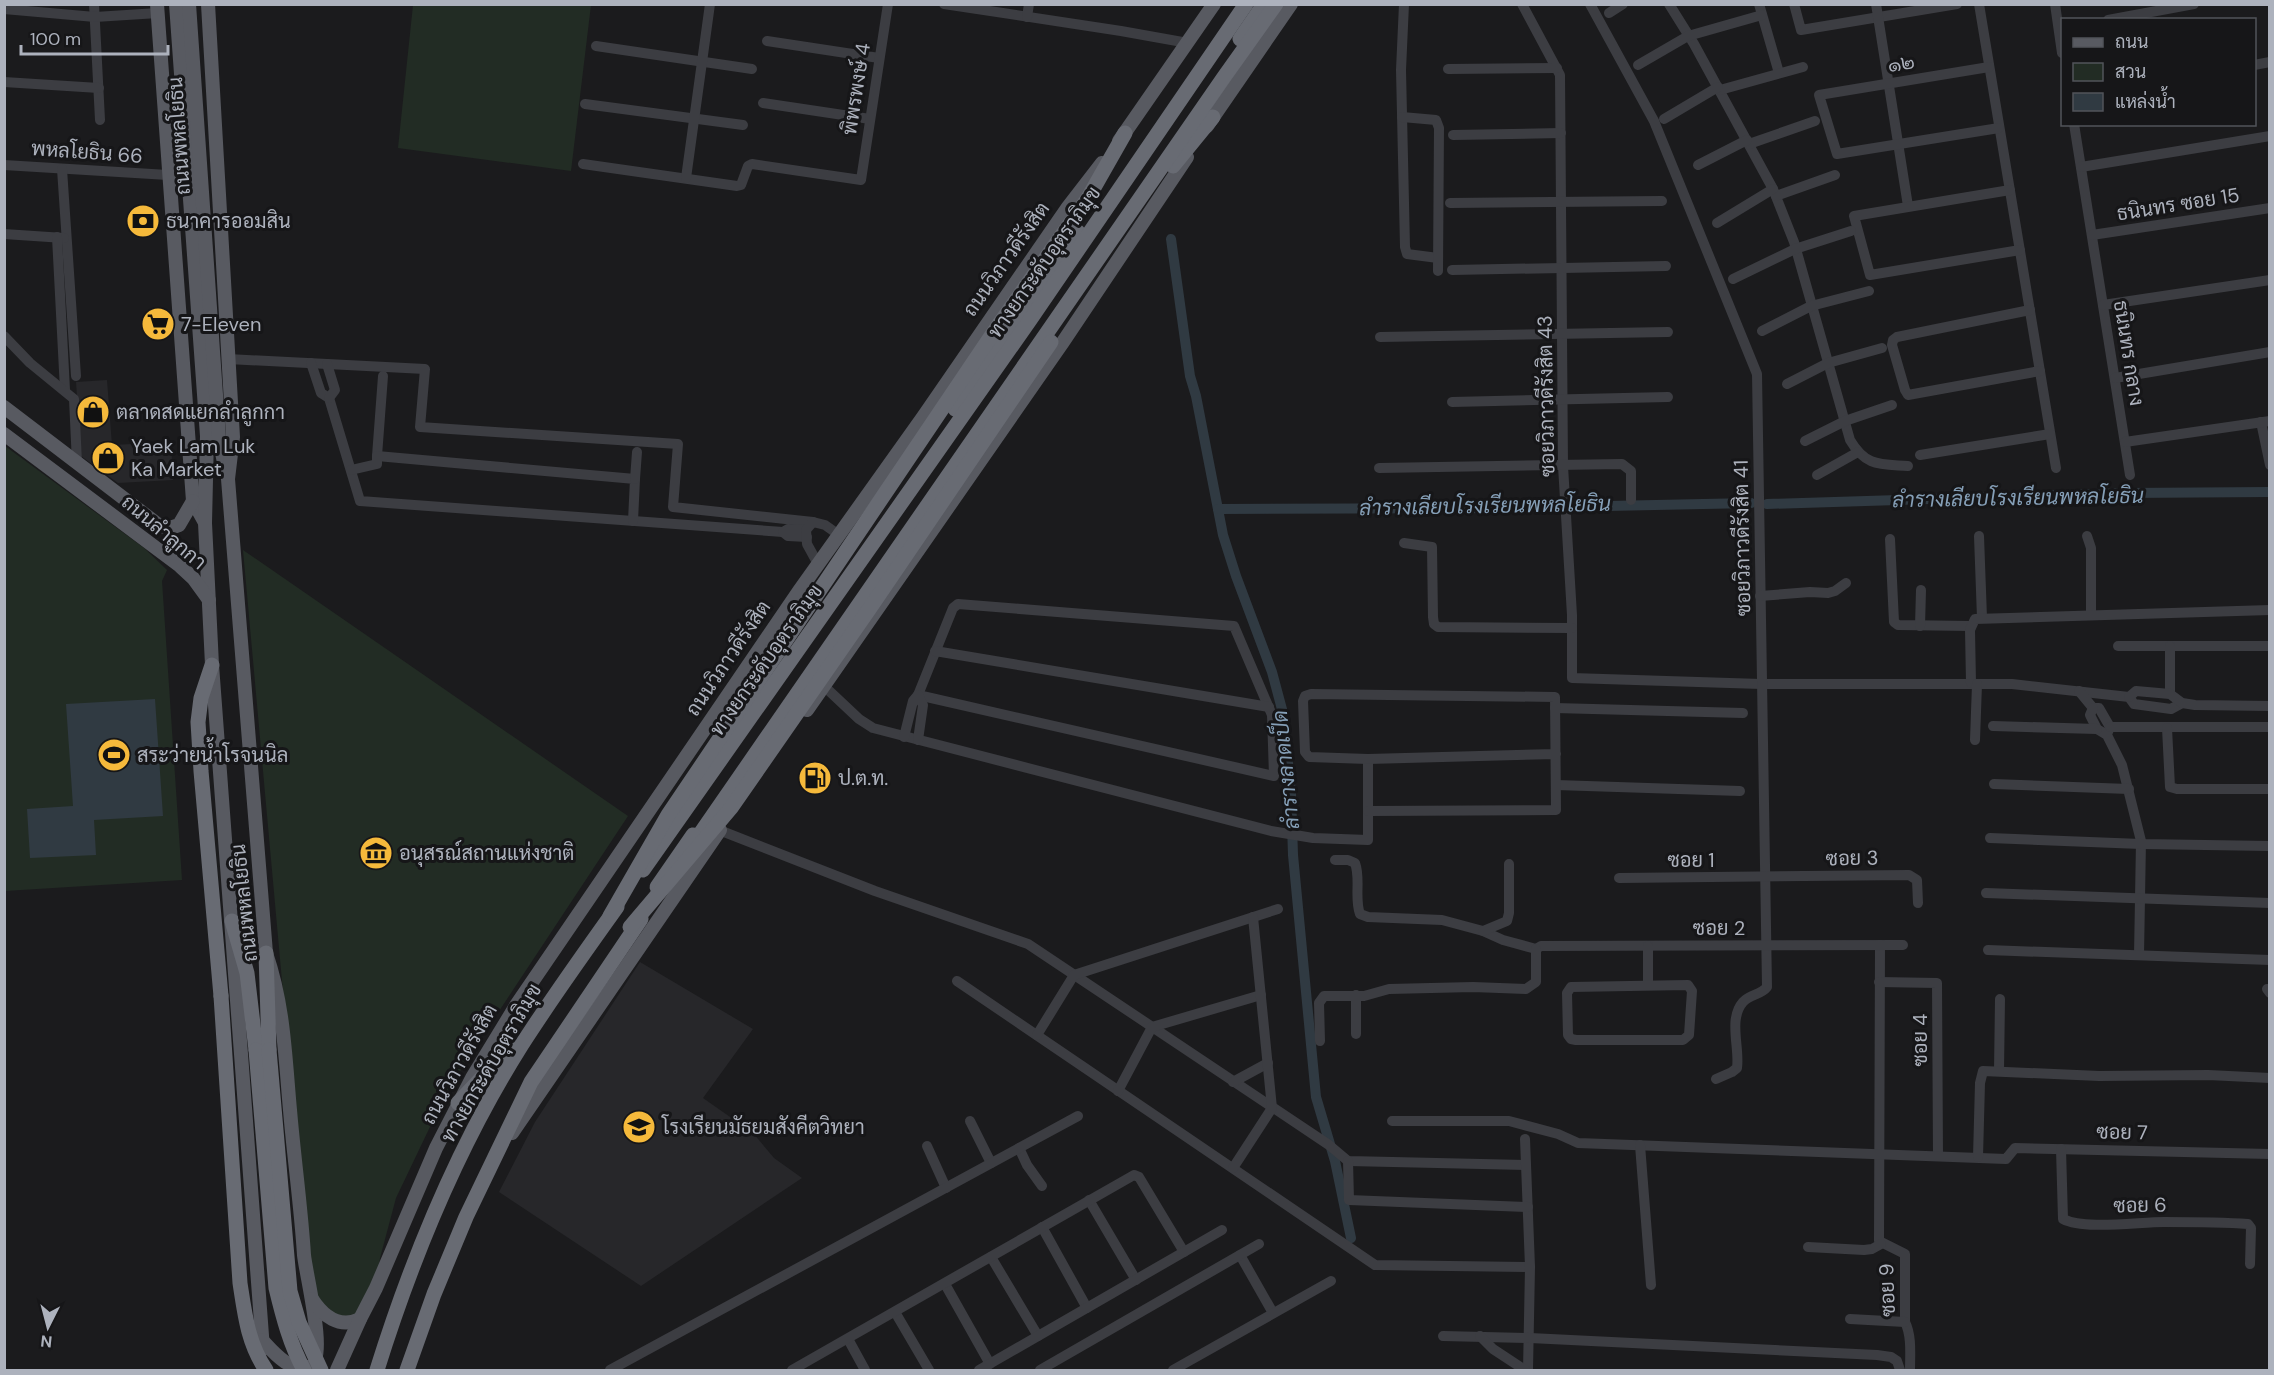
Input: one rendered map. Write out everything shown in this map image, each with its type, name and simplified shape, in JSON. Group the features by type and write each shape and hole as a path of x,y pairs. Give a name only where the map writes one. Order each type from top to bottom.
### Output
{"highway":[{"name":"ถนนวิภาวดีรังสิต","path":"368,1371 396,1279 425,1208 512,1046 782,663 1235,4"},
{"name":"ทางยกระดับอุตราภิมุข","path":"377,1371 417,1254 467,1143 520,1047 610,916 836,599 1246,4"},
{"name":"ทางยกระดับอุตราภิมุข","path":"397,1371 446,1237 478,1166 510,1107 577,999 630,927 1264,4"},
{"path":"407,1371 449,1255 531,1082 722,801 1276,4"},
{"path":"1260,28 1283,4"},
{"path":"630,927 731,808 877,599 1051,342 1176,163 1213,117"},
{"path":"610,916 668,815 1000,323 1088,198 1125,133"},
{"path":"212,665 201,698 198,722 201,771 221,996 240,1283 246,1323 254,1353 265,1371"},
{"path":"708,847 722,801"},
{"path":"232,921 247,974 262,1050 290,1291 299,1322 321,1371"},
{"path":"266,953 262,1050 276,1288 283,1321 304,1371"},
{"path":"458,1103 512,1046"}],"main road":[{"name":"ถนนพหลโยธิน","path":"176,4 193,155 219,438 228,479 266,953 276,983 283,1028 305,1271 318,1350 315,1361 311,1366 302,1369 294,1367 275,1354 262,1340"},
{"name":"ถนนพหลโยธิน","path":"189,4 193,155 207,436 205,523 212,665 265,1371"},
{"name":"ถนนพหลโยธิน","path":"208,4 233,437 228,479"},
{"name":"ถนนวิภาวดีรังสิต","path":"337,1371 376,1288 418,1187 458,1103 530,985 818,564 1068,207 1125,133 1214,4"},
{"path":"490,1167 719,830 825,687 1070,332 1213,117 1292,4"},
{"name":"ถนนพหลโยธิน","path":"158,9 168,175 193,501 205,523"},
{"name":"ถนนลำลูกกา","path":"4,407 160,526 170,528 179,525 193,501"},
{"name":"ถนนลำลูกกา","path":"4,434 180,566 193,578 209,600"},
{"path":"309,1296 324,1314 333,1320 352,1323 360,1319"}],"street":[{"path":"94,4 100,120"},
{"path":"583,164 686,178 710,4"},
{"name":"พิพรพงษ์ 4","path":"686,178 737,186 741,185 748,166 752,164 861,180 888,4"},
{"path":"944,4 1188,43"},
{"path":"1027,17 1029,4"},
{"path":"1404,4 1401,70 1406,251 1412,256 1438,258"},
{"name":"ซอยวิภาวดีรังสิต 43","path":"1522,4 1560,75 1563,466 1572,628 1572,678 1761,684"},
{"name":"ซอยวิภาวดีรังสิต 41","path":"1590,4 1654,121 1758,374 1767,987 1747,999 1738,1010 1736,1020 1737,1068 1716,1079"},
{"path":"1609,13 1623,4"},
{"path":"1669,4 1719,88 1775,192 1795,249 1850,440 1868,461 1908,466"},
{"path":"1794,4 1801,30 1958,4"},
{"path":"1876,4 1908,206"},
{"path":"1979,4 2056,468"},
{"path":"2055,4 2060,28"},
{"path":"2119,18 2194,4"},
{"path":"4,9 95,17 134,10 158,9"},
{"path":"1638,65 1688,36 1761,10 1779,73"},
{"path":"767,41 879,58"},
{"path":"596,46 752,69"},
{"path":"1664,119 1719,88 1803,67"},
{"name":"๑๒","path":"1899,145 1837,154 1819,95 1989,67"},
{"path":"1448,69 1557,68"},
{"path":"4,82 99,88"},
{"path":"585,104 743,125"},
{"path":"763,104 870,119"},
{"path":"1402,117 1436,120 1439,128 1438,271"},
{"path":"1698,165 1748,142 1815,121"},
{"name":"ธนินทร กลาง","path":"2074,126 2130,475"},
{"path":"1899,145 1999,128"},
{"path":"1453,135 1561,134"},
{"path":"2081,167 2270,136"},
{"name":"พหลโยธิน 66","path":"4,165 168,175"},
{"path":"62,169 61,238 65,390"},
{"path":"1717,224 1775,192 1835,175"},
{"path":"2010,190 1854,216 1870,274 2020,250"},
{"path":"1450,203 1662,201"},
{"name":"ธนินทร ซอย 15","path":"2092,236 2270,208"},
{"path":"1733,279 1795,249 1851,231"},
{"path":"4,234 61,238"},
{"path":"61,238 76,376"},
{"path":"1452,270 1666,266"},
{"path":"2103,305 2270,280"},
{"path":"1762,331 1811,306 1869,291"},
{"path":"2030,310 1897,336 1892,345 1908,395 2040,371"},
{"path":"1380,337 1668,332"},
{"path":"4,336 30,363 74,399 77,463"},
{"path":"1787,384 1828,363 1881,348"},
{"path":"2115,378 2270,352"},
{"path":"228,359 424,369 420,427 678,444 673,507 809,530"},
{"path":"311,363 321,393 329,398 360,501 783,532 788,536 825,525 839,535"},
{"path":"327,364 335,390 329,398"},
{"path":"351,470 377,464 382,376"},
{"path":"1452,402 1668,397"},
{"path":"1805,441 1845,421 1892,405"},
{"path":"2125,442 2265,422 2270,465"},
{"path":"1920,455 2050,434"},
{"path":"633,521 637,452"},
{"path":"1817,475 1858,452"},
{"path":"377,456 635,479"},
{"path":"1379,468 1622,464 1631,471 1631,500"},
{"path":"809,530 807,544 818,564"},
{"path":"1979,536 1982,618"},
{"path":"2087,536 2091,548 2091,615"},
{"path":"1890,539 1894,622 1898,625 1971,626"},
{"path":"1404,543 1432,547 1434,624 1438,627 1572,628"},
{"path":"1760,596 1828,593 1846,583"},
{"path":"1920,626 1922,590"},
{"path":"904,737 913,701 918,695 953,608 958,604 1234,626 1269,707 1274,729 1274,776 918,695"},
{"path":"1975,740 1971,626 1975,619 2270,610"},
{"path":"2118,646 2270,646"},
{"path":"2170,646 2170,694"},
{"path":"935,651 1269,707"},
{"path":"1761,684 2012,684 2129,697 2136,692 2170,694 2182,703"},
{"path":"825,687 859,719 873,728 1247,825 1290,834 1341,840 1368,840 1368,759"},
{"path":"2079,691 2093,708 2090,715 2105,730 2122,765 2129,789 2141,844 2139,954"},
{"path":"1368,811 1556,810 1556,754 1555,697 1311,694 1305,696 1303,702 1305,752 1309,757 1368,759 1556,754"},
{"path":"918,695 923,705 918,740"},
{"path":"2129,697 2134,704 2171,709 2182,703 2270,706"},
{"path":"1555,708 1743,713"},
{"path":"1993,726 2105,730 2270,727"},
{"path":"2167,728 2170,787 2177,789 2270,789"},
{"path":"1994,784 2129,789"},
{"path":"1556,785 1740,791"},
{"path":"719,830 875,891 1028,944 1272,1107 1348,1161 1526,1165"},
{"path":"1990,838 2270,846"},
{"path":"1320,1041 1321,999 1324,996 1375,994 1389,989 1473,987 1526,989 1536,982 1536,949 1442,920 1368,917 1360,914 1358,870 1355,863 1348,860 1335,860"},
{"path":"1483,931 1507,921 1509,864"},
{"name":"ซอย 3","path":"1764,878 1909,875 1917,880 1918,903"},
{"name":"ซอย 1","path":"1619,878 1764,878"},
{"path":"1986,893 2270,903"},
{"path":"1037,1035 1074,975 1278,909"},
{"path":"1233,1168 1272,1107 1253,917"},
{"name":"ซอย 9","path":"1880,945 1879,1241 1905,1254 1905,1322 1908,1328 1910,1371"},
{"name":"ซอย 2","path":"1536,949 1541,946 1903,945"},
{"path":"1648,946 1648,985"},
{"path":"1988,951 2139,954 2270,960"},
{"path":"957,981 1375,1265 1530,1268"},
{"name":"ซอย 4","path":"1879,982 1937,983 1938,1155"},
{"path":"1648,985 1688,985 1691,987 1687,1038 1683,1040 1570,1039 1568,1035 1568,989 1571,987 1648,985"},
{"path":"1118,1090 1152,1027 1261,995"},
{"path":"1356,995 1356,1034"},
{"path":"1999,1071 2000,999"},
{"path":"1233,1082 1268,1064"},
{"path":"1392,1121 1509,1121 1558,1134 1578,1143 1978,1157 1983,1071 2099,1076 2208,1075 2270,1078"},
{"path":"610,1371 1078,1116"},
{"path":"970,1121 991,1163"},
{"path":"1480,1336 1493,1349 1526,1371 1530,1338 1530,1268 1525,1139"},
{"path":"1640,1145 1651,1285"},
{"path":"927,1146 946,1188"},
{"name":"ซอย 7","path":"1978,1157 2006,1159 2015,1148 2270,1154"},
{"path":"1019,1149 1042,1186"},
{"name":"ซอย 6","path":"2061,1149 2061,1214 2063,1219 2084,1224 2164,1222 2248,1224 2251,1232 2250,1264"},
{"path":"1348,1161 1348,1200 1528,1207"},
{"path":"797,1369 1130,1177 1139,1177 1184,1252"},
{"path":"1089,1200 1136,1280"},
{"path":"1042,1227 1087,1308"},
{"path":"979,1371 1222,1230"},
{"path":"1040,1371 1259,1244"},
{"path":"1808,1247 1864,1250 1881,1244"},
{"path":"1240,1255 1273,1313"},
{"path":"991,1257 1038,1336"},
{"path":"1173,1371 1331,1281"},
{"path":"945,1284 990,1364"},
{"path":"895,1312 929,1371"},
{"path":"1850,1319 1905,1322"},
{"path":"1443,1336 1530,1338 1891,1357 1897,1360 1900,1371"},
{"path":"848,1339 865,1371"}],"shaded area":[{"name":"ตลาดสดแยกลำลูกกา","path":"107,380 112,445 171,442 173,480 118,483 81,456 76,382"},
{"name":"โรงเรียนมัธยมสังคีตวิทยา","path":"640,962 753,1029 703,1098 753,1133 774,1158 802,1178 641,1286 499,1192 535,1122"}],"green space":[{"path":"413,5 591,5 571,171 398,148"},
{"path":"5,446 144,548 167,570 162,581 182,880 5,891"},
{"path":"243,550 628,816 466,1061 439,1108 396,1198 380,1258 376,1288 350,1321 324,1314 310,1290"}],"water":[{"name":"สระว่ายน้ำโรจนนิล","path":"155,699 163,816 94,820 96,855 30,858 27,809 73,806 66,704"}],"waterway":[{"name":"ลำรางลาดเป็ด","path":"1171,239 1190,376 1196,396 1223,535 1272,672 1283,713 1291,793 1293,855 1316,1097 1335,1161 1351,1238"},
{"name":"ลำรางเลียบโรงเรียนพหลโยธิน","path":"1767,504 2126,493 2270,492"},
{"name":"ลำรางเลียบโรงเรียนพหลโยธิน","path":"1218,509 1517,508 1751,503"}],"place":[{"name":"ธนาคารออมสิน","path":"143,221"},
{"name":"7-Eleven","path":"158,324"},
{"name":"ตลาดสดแยกลำลูกกา","path":"93,412"},
{"name":"Yaek Lam Luk Ka Market","path":"108,458"},
{"name":"สระว่ายน้ำโรจนนิล","path":"114,755"},
{"name":"ป.ต.ท.","path":"815,778"},
{"name":"อนุสรณ์สถานแห่งชาติ","path":"376,853"},
{"name":"โรงเรียนมัธยมสังคีตวิทยา","path":"639,1127"}]}
